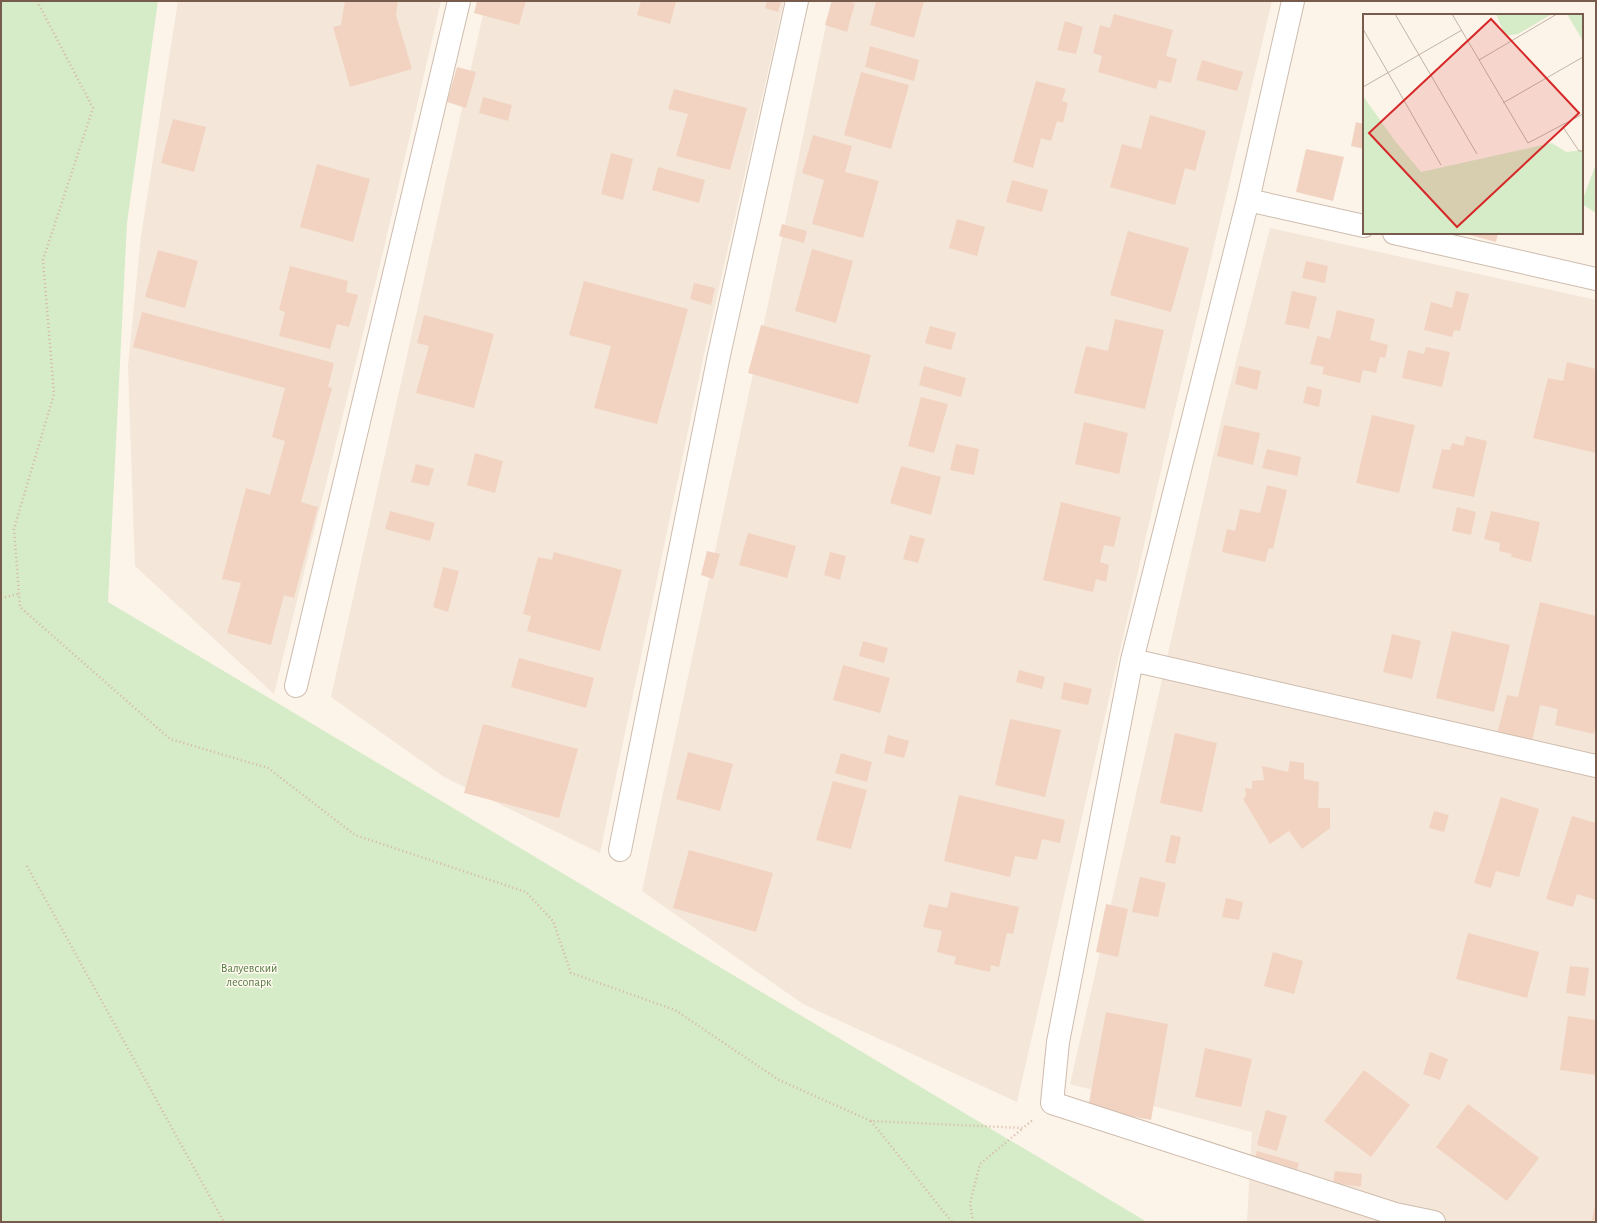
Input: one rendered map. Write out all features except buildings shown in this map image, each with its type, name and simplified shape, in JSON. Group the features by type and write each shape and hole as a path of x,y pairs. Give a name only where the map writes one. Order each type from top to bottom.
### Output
{"street":[{"path":"296,686 459,1"},
{"path":"620,850 719,355 798,1"},
{"path":"1293,1 1248,200 1132,660 1058,1042 1052,1103 1394,1218 1434,1222"},
{"path":"1248,200 1363,226"},
{"path":"1398,234 1596,279"},
{"path":"1132,660 1596,766"}],"path":[{"path":"37,1 93,108 43,260 54,394 14,529 20,607 170,739 268,768 355,835 526,892 553,921 571,973 675,1010 779,1080 871,1121 1023,1128"},
{"path":"1,598 19,594"},
{"path":"27,866 224,1222"},
{"path":"974,1222 970,1203 980,1164 1052,1103"},
{"path":"871,1121 952,1222"}],"shaded area":[{"path":"178,1 441,1 383,252 274,694 135,566 128,366 141,236"},
{"path":"486,1 784,1 704,354 600,853 444,777 331,697"},
{"path":"831,1 1272,1 1173,418 1017,1102 803,1004 642,891 776,267"},
{"path":"1270,228 1596,300 1596,1222 1247,1222 1252,1132 1070,1084 1221,421"}],"green space":[{"name":"Валуевский лесопарк","path":"1,1 158,1 127,223 108,602 1147,1222 1,1222"},
{"path":"1596,164 1596,213 1583,205 1583,198"}]}
